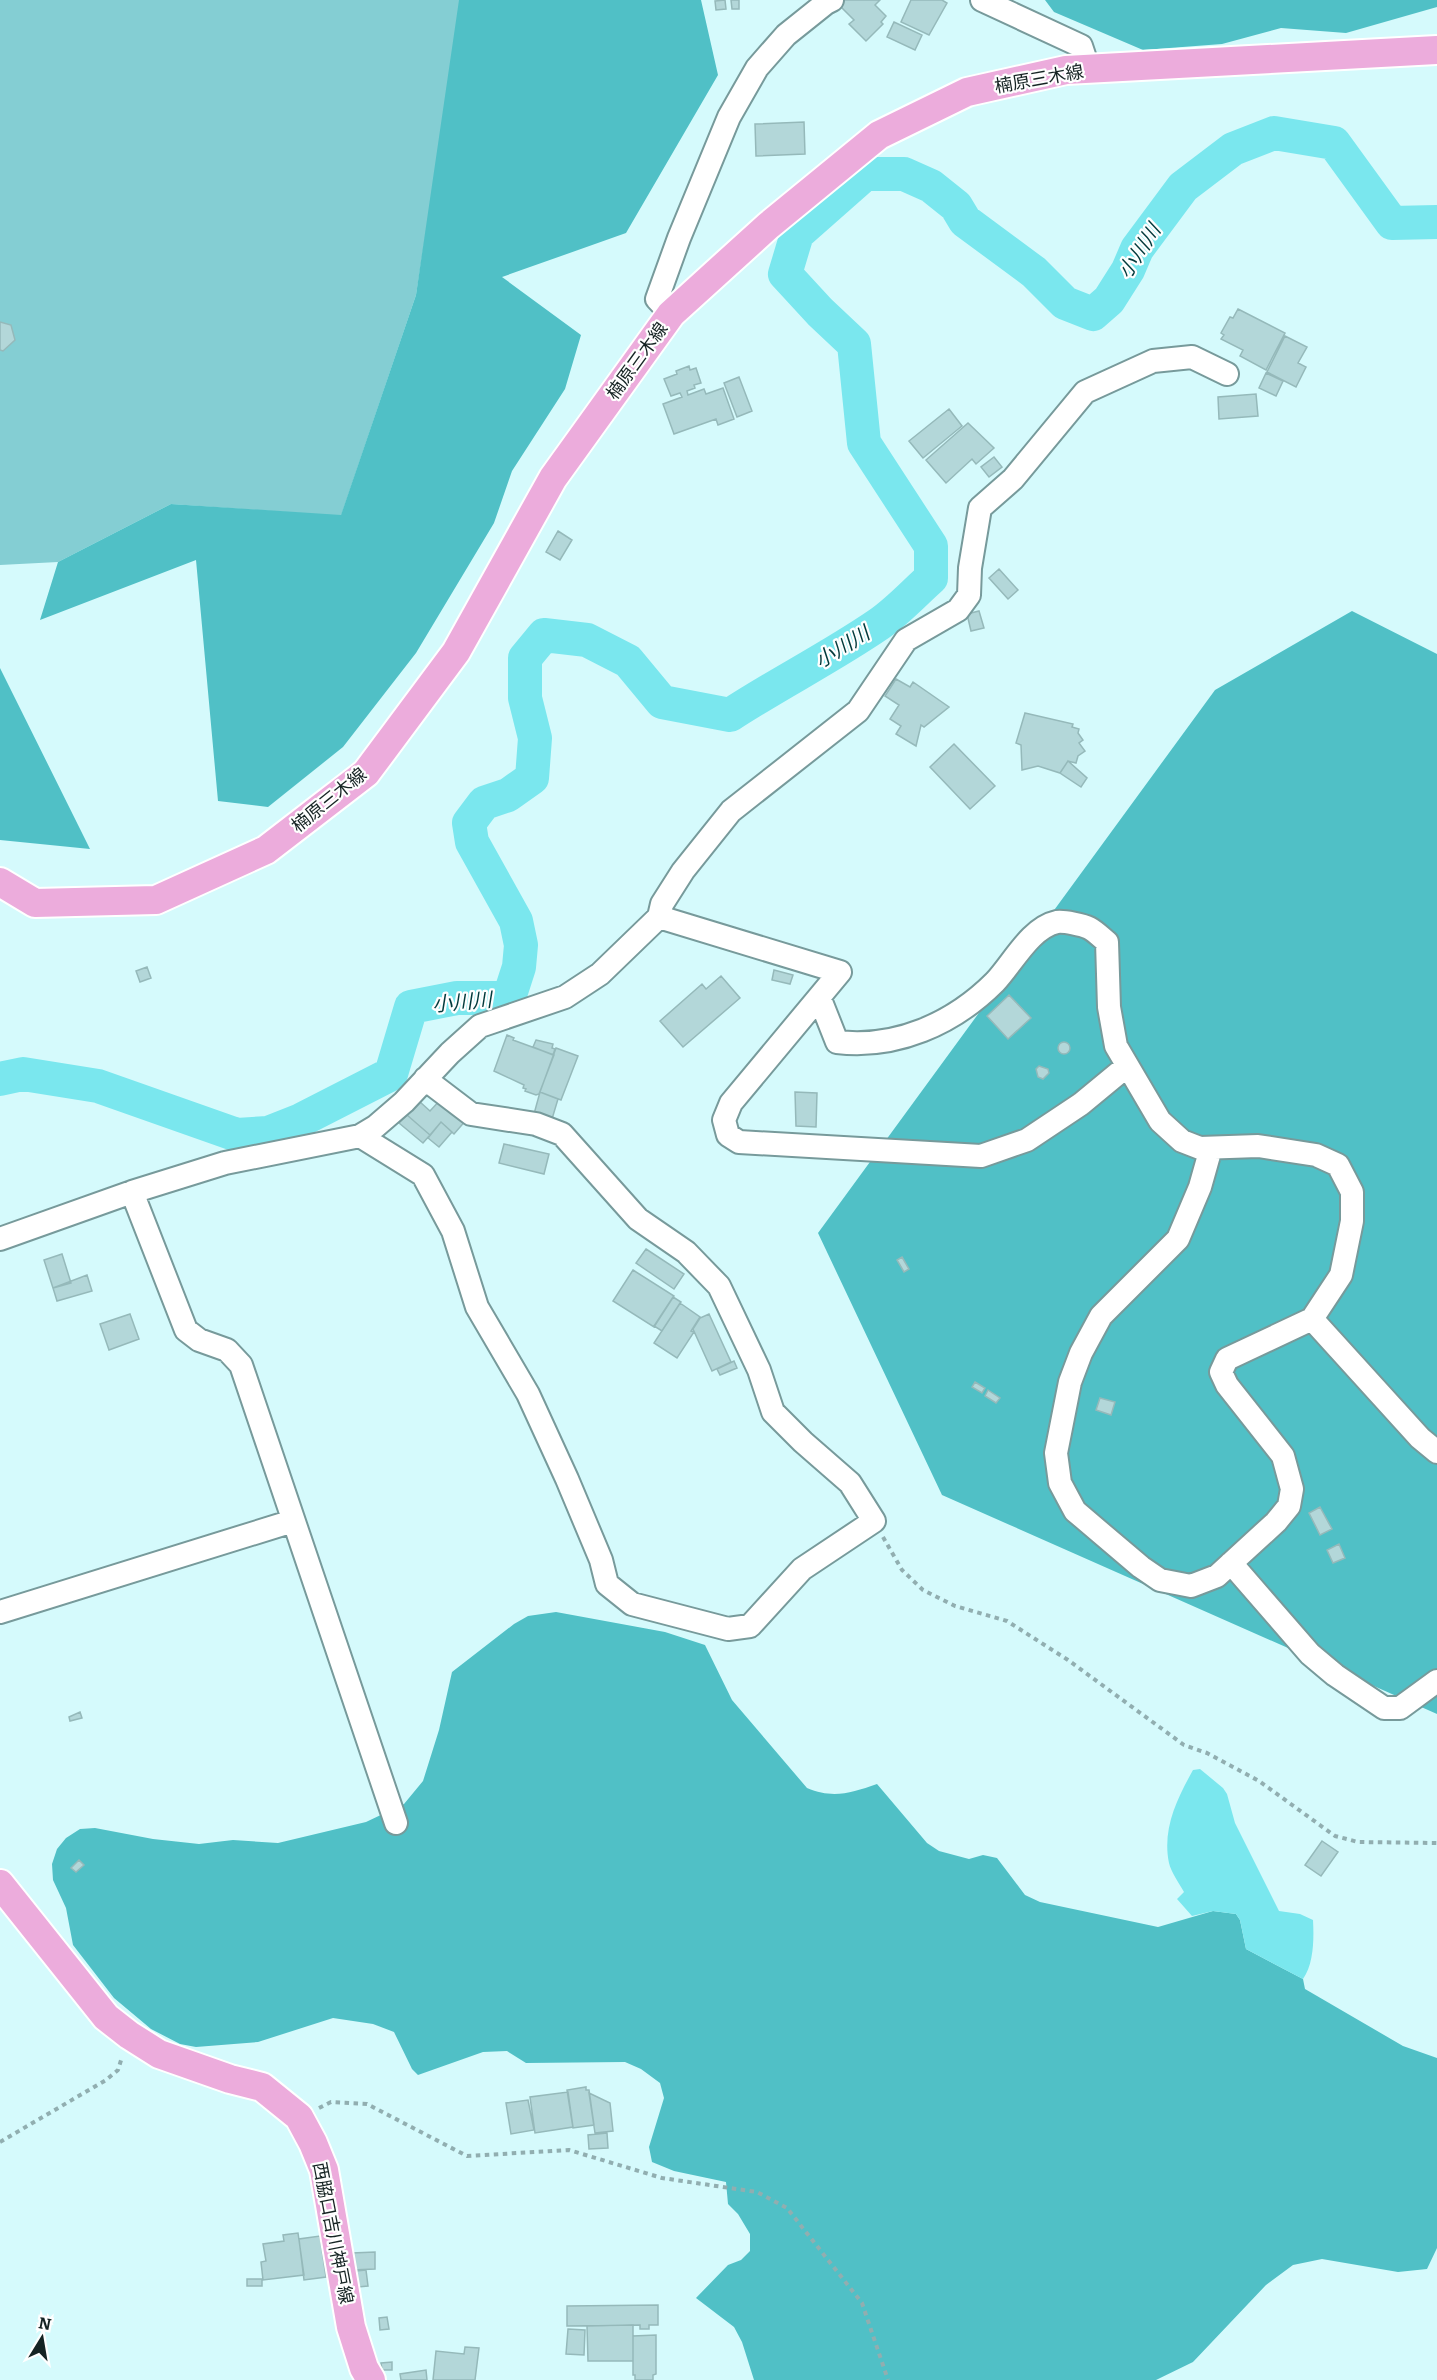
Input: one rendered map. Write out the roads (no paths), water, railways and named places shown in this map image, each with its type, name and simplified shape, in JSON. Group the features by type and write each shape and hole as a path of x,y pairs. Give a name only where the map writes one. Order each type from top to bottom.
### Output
{"main road":[{"name":"楠原三木線","path":"0,882 35,903 156,900 266,850 366,773 456,652 553,478 671,314 768,226 879,135 967,92 1066,70 1437,50"},
{"name":"西脇口吉川神戸線","path":"0,1884 106,2017 129,2036 159,2054 230,2079 262,2087 299,2117 314,2143 324,2170 351,2326 364,2368 371,2380"}],"street":[{"path":"671,314 657,299 729,117 757,68 786,34 832,0"},
{"path":"982,0 1081,46 1089,70"},
{"path":"0,1239 132,1192 225,1163 360,1136 375,1127 397,1108 480,1026 565,998 600,974 659,917 662,904 683,871 731,811 858,711 906,640 958,610 969,595 970,568 980,508 1013,479 1085,392 1153,361 1192,357 1227,374"},
{"path":"659,917 840,972 820,999 731,1103 724,1120 728,1135 739,1142 981,1156 1027,1140 1081,1104 1128,1066"},
{"path":"820,999 837,1042 862,1045 907,1036 952,1017 994,982 1038,931 1058,922 1089,928 1107,942 1109,1007 1116,1046 1160,1121 1182,1141 1200,1148 1258,1146 1316,1155 1338,1165 1352,1192 1352,1221 1341,1275 1312,1319 1227,1359 1221,1372 1227,1385 1283,1456 1292,1489 1289,1506 1276,1522 1217,1576 1191,1586 1160,1580 1141,1567 1075,1510 1060,1483 1056,1453 1070,1382 1081,1353 1101,1316 1178,1239 1200,1187 1211,1148"},
{"path":"360,1136 423,1175 453,1231 477,1307 528,1394 567,1479 602,1560 606,1584 632,1604 728,1629 750,1626 802,1569 874,1521 850,1483 773,1412 759,1370 719,1286 686,1252 638,1219 562,1134 536,1124 471,1114 425,1079"},
{"path":"132,1192 186,1330 199,1340 227,1350 240,1365 396,1823"},
{"path":"1312,1319 1420,1438 1437,1452"},
{"path":"0,1612 293,1521"},
{"path":"1231,1563 1310,1654 1335,1675 1384,1707 1400,1708 1437,1681"}],"waterway":[{"name":"小川川","path":"0,1079 23,1074 98,1086 237,1135 268,1133 301,1120 391,1074 411,1007 457,998 509,998 519,967 521,945 516,921 472,842 469,823 484,803 508,795 532,778 535,738 525,698 525,658 544,635 587,640 628,661 662,702 730,715 879,624 931,578 931,546 864,443 854,344 785,274 797,234 865,174 904,174 931,186 956,206 965,221 1034,272 1065,303 1093,314 1109,300 1128,270 1137,249 1183,187 1233,149 1274,133 1334,143 1392,223 1437,222"}]}
